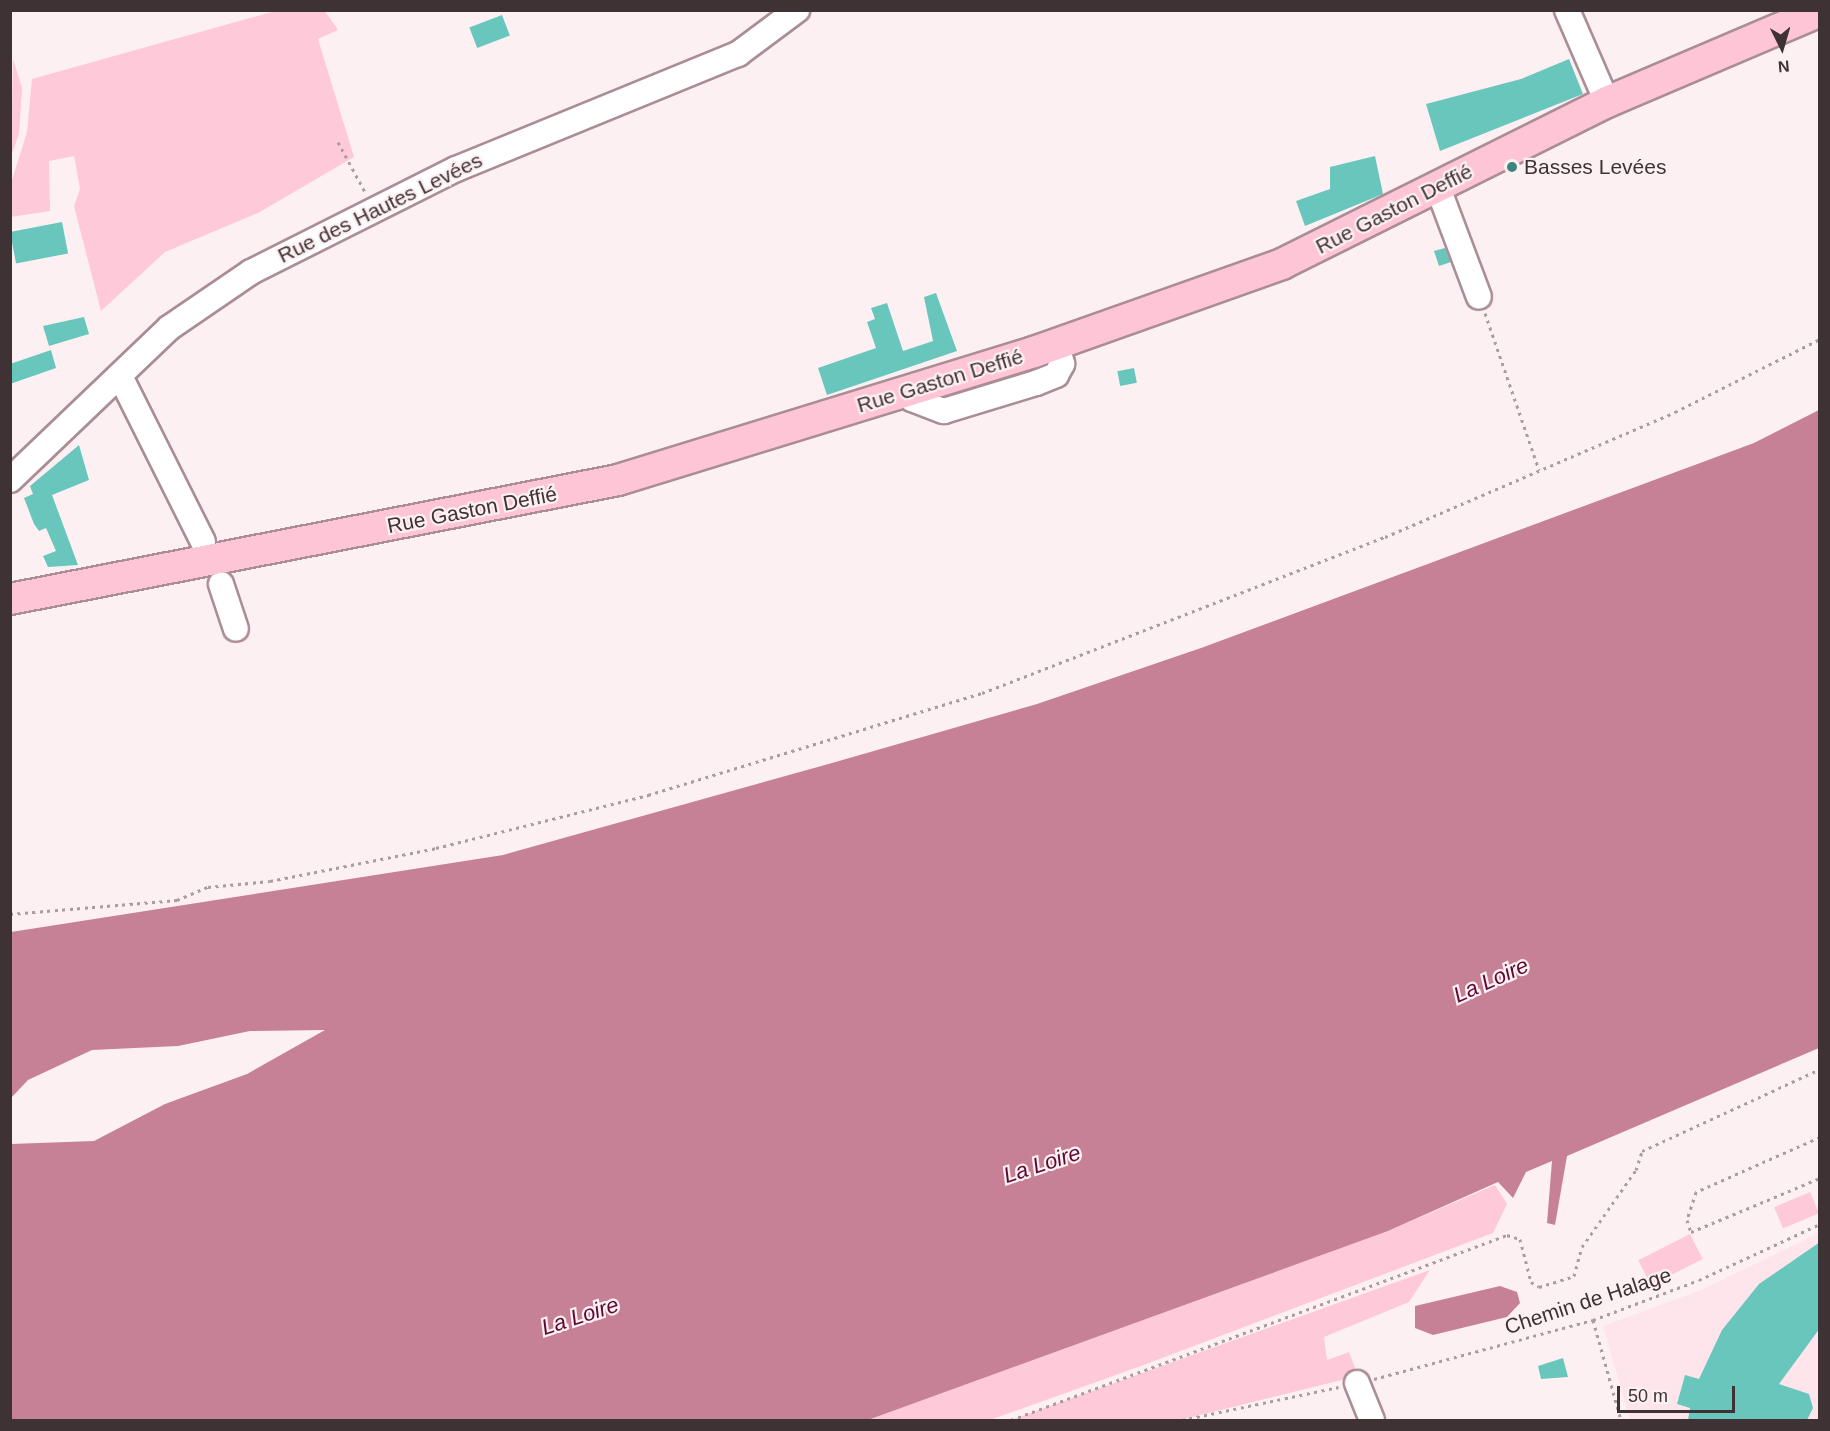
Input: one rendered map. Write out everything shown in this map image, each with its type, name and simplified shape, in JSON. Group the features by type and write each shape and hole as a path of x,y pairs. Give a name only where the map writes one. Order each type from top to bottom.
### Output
{"main road":[{"name":"Rue Gaston Deffié","path":"10,599 618,480 1057,344 1282,264 1607,102 1820,11"}],"street":[{"path":"1567,10 1607,102"},
{"name":"Rue des Hautes Levées","path":"10,480 121,378 169,328 251,272 456,168 738,54 783,16"},
{"path":"1438,188 1479,297"},
{"path":"121,378 203,542"},
{"path":"222,584 236,629"},
{"path":"1357,1383 1372,1420"}],"path":[{"path":"338,142 374,210"},
{"path":"1479,297 1539,470"},
{"path":"10,914 177,900 208,887 372,861 648,795 982,693 1385,537 1675,412 1820,339"},
{"path":"1011,1420 1507,1235 1520,1239 1531,1282 1539,1287 1574,1276 1582,1246 1636,1170 1642,1151 1820,1069"},
{"path":"1820,1137 1696,1192 1687,1220 1691,1232 1820,1178"},
{"name":"Chemin de Halage","path":"1182,1420 1357,1383 1593,1320 1699,1280 1820,1224"},
{"path":"1593,1320 1621,1420"}],"shaded area":[{"path":"275,11 325,11 338,30 318,39 354,157 258,213 165,252 101,311 74,206 80,189 74,156 49,161 50,211 11,217 11,183 27,132 32,79"},
{"path":"13,59 22,88 19,134 11,156"},
{"path":"1495,1185 1507,1204 1493,1233 1141,1366 990,1420 868,1420 1388,1231"},
{"path":"1810,1192 1819,1213 1783,1228 1774,1207"},
{"path":"1819,1233 1819,1420 1630,1420 1603,1326 1701,1290"},
{"path":"1690,1234 1703,1259 1651,1285 1638,1260"},
{"path":"1430,1270 1409,1302 1324,1337 1327,1360 1349,1352 1358,1376 1184,1419 1011,1420"}],"water":[{"name":"La Loire","path":"1819,410 1819,1048 1567,1156 1555,1225 1547,1223 1552,1161 1526,1172 1513,1198 1498,1182 1388,1231 868,1420 11,1420 11,1144 94,1141 165,1104 247,1074 325,1030 250,1031 178,1046 92,1050 28,1080 11,1098 11,932 503,855 1037,704 1201,648 1754,443"},
{"path":"1500,1286 1517,1292 1520,1303 1507,1317 1433,1335 1415,1328 1415,1306"}],"building":[{"path":"502,15 510,36 477,48 469,28"},
{"path":"1569,59 1583,94 1440,151 1426,104 1521,79"},
{"path":"1375,156 1383,194 1305,226 1296,201 1330,189 1330,167"},
{"path":"62,222 68,253 16,264 10,232"},
{"path":"1445,248 1451,262 1439,266 1434,251"},
{"path":"936,293 957,351 827,395 818,368 876,348 867,322 875,319 871,308 887,303 903,351 933,341 924,297"},
{"path":"84,317 89,334 49,346 43,326"},
{"path":"51,350 56,368 10,384 10,364"},
{"path":"1134,368 1137,383 1120,386 1117,371"},
{"path":"79,445 89,480 52,495 78,565 48,567 43,556 56,551 46,528 39,531 34,524 24,498 33,494 30,486"},
{"path":"1820,1242 1820,1328 1779,1384 1809,1394 1813,1408 1807,1420 1688,1420 1690,1408 1677,1404 1685,1375 1699,1379 1722,1330 1759,1284"},
{"path":"1563,1358 1568,1377 1541,1379 1538,1366"}],"place":[{"name":"Basses Levées","path":"1512,167"}]}
